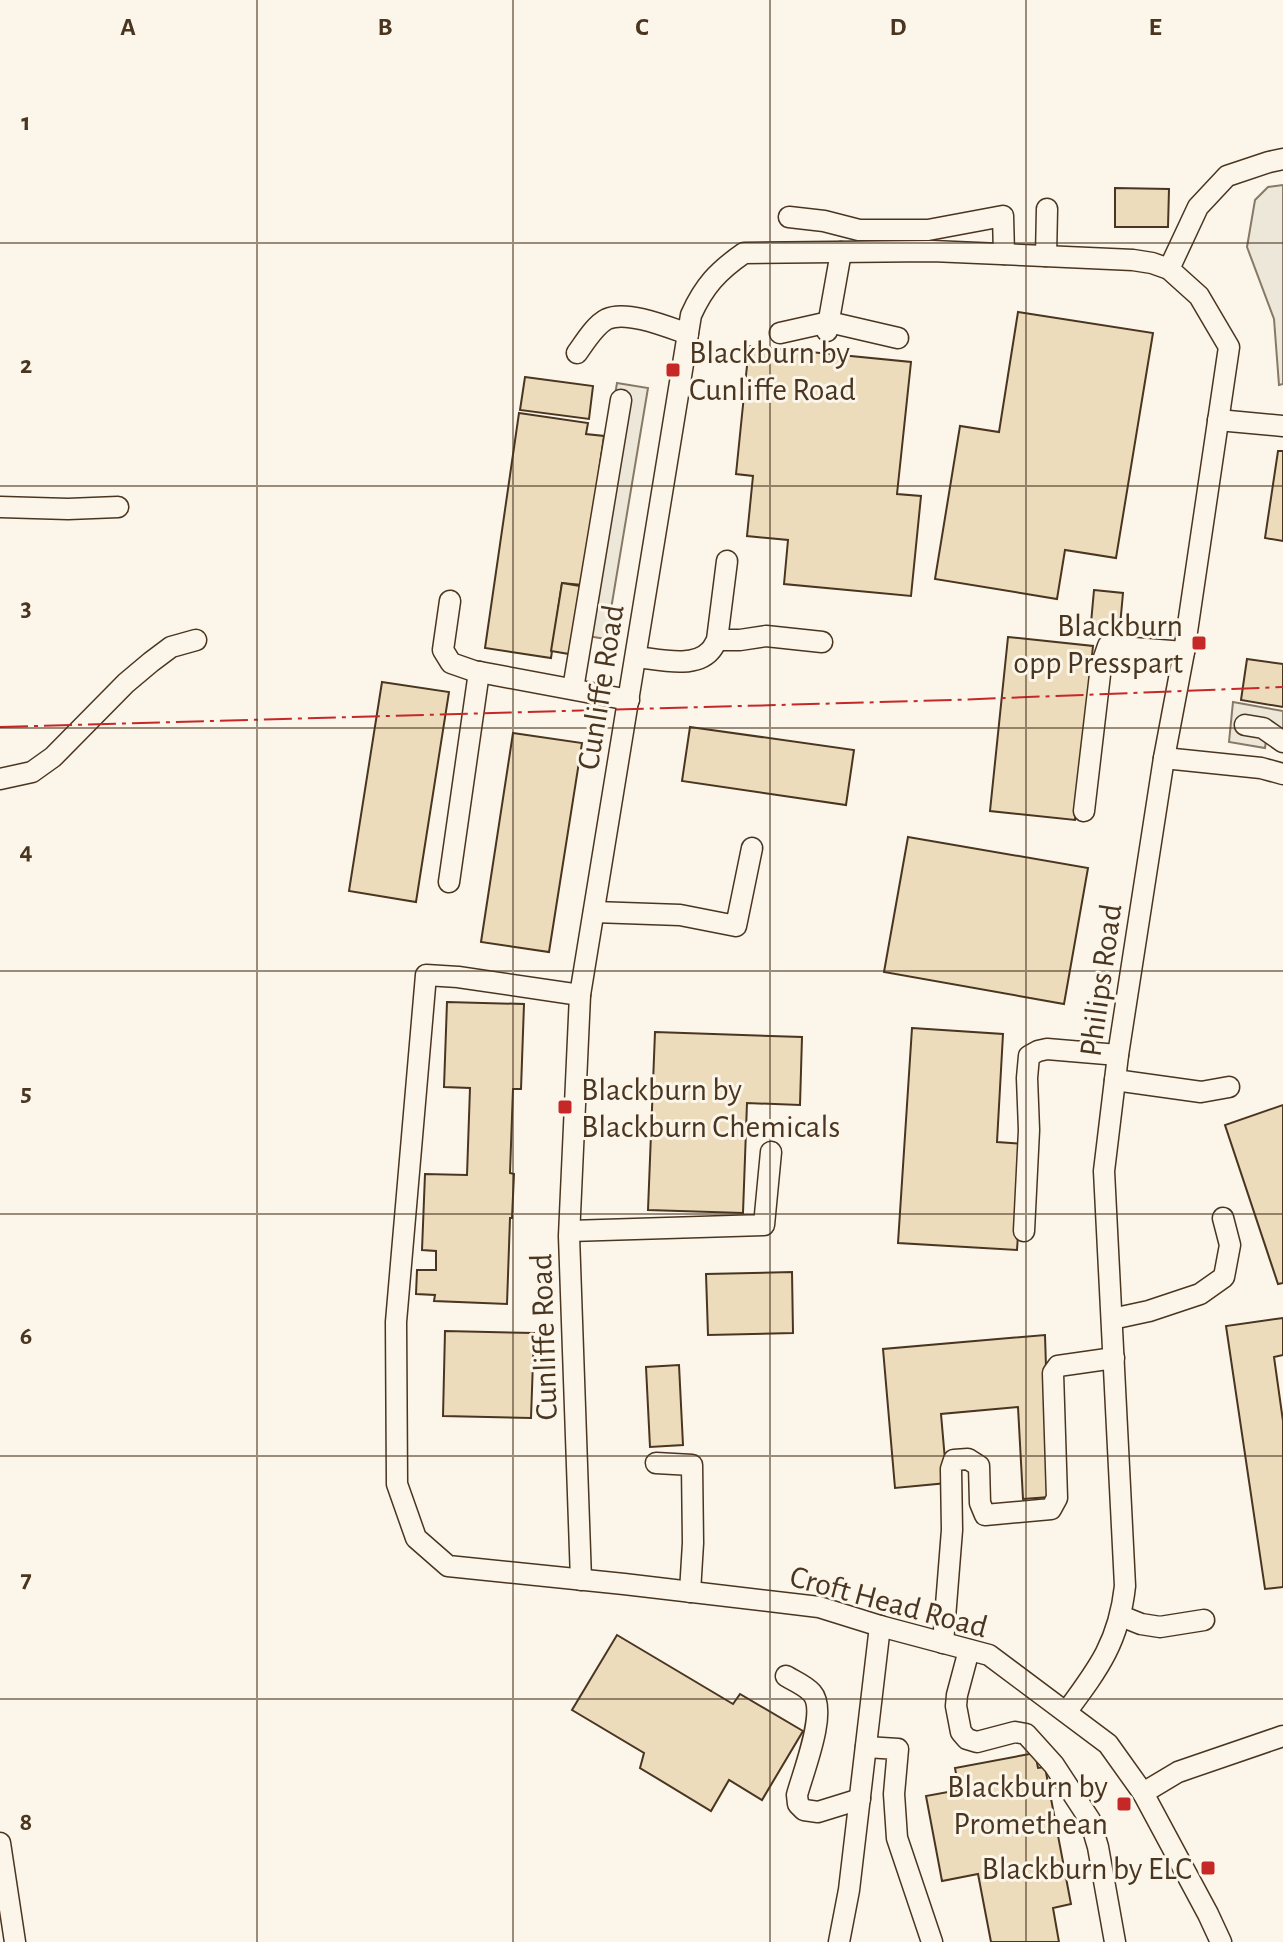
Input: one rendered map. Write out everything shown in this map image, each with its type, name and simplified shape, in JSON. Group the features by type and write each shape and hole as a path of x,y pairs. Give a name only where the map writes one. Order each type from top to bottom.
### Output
{"street":[{"path":"1169,269 1198,207 1227,176 1283,159"},
{"path":"1046,256 1047,209"},
{"path":"789,217 824,221 859,230 928,230 1003,216 1004,254"},
{"name":"Cunliffe Road","path":"581,1580 570,1231 580,995 691,315 711,280 744,253 932,251 1133,260 1169,269"},
{"path":"828,326 841,252"},
{"name":"Philips Road","path":"1067,1711 1095,1674 1114,1638 1125,1586 1104,1171 1118,1055 1164,758 1184,652 1229,347 1199,296 1169,269"},
{"path":"577,353 608,318 628,317 688,334"},
{"path":"780,333 828,326 898,338"},
{"path":"573,689 621,400"},
{"path":"1218,420 1283,426"},
{"path":"0,507 118,507"},
{"path":"636,657 698,660 710,651 717,640 727,561"},
{"path":"450,601 443,650 451,663 479,672 629,700"},
{"path":"717,640 766,636 822,642"},
{"path":"0,779 32,772 53,757 142,669 171,647 196,640"},
{"path":"1084,811 1101,666 1108,646 1184,652"},
{"path":"449,882 479,672"},
{"path":"1164,758 1261,768 1281,773 1283,744 1263,728 1245,725"},
{"path":"594,912 680,915 736,926 752,848"},
{"name":"Croft Head Road","path":"580,995 426,975 396,1322 397,1484 416,1538 448,1566 819,1607 989,1655 1108,1744 1143,1793 1221,1942"},
{"path":"1024,1231 1029,1056 1047,1049 1118,1055"},
{"path":"1115,1080 1201,1092 1229,1087"},
{"path":"570,1231 764,1225 771,1152"},
{"path":"1112,1319 1149,1311 1200,1294 1224,1277 1230,1245 1223,1218"},
{"path":"943,1643 952,1530 951,1469 954,1460 968,1459 979,1466 980,1503 985,1515 1051,1509 1057,1498 1053,1373 1058,1366 1114,1358"},
{"path":"656,1463 692,1465 690,1592"},
{"path":"1121,1616 1160,1627 1204,1620"},
{"path":"839,1942 849,1890 880,1626"},
{"path":"969,1650 957,1695 961,1732 967,1739 977,1742 1015,1732 1026,1734 1054,1765 1090,1820 1098,1847 1115,1942"},
{"path":"786,1676 814,1694 819,1714 797,1795 798,1804 804,1810 818,1812 859,1804"},
{"path":"1143,1793 1178,1772 1283,1736"},
{"path":"866,1747 898,1749 894,1794 897,1838 932,1942"},
{"path":"0,1843 15,1942"}],"shaded area":[{"path":"1283,185 1283,384 1279,385 1274,319 1247,247 1255,200 1268,187"},
{"path":"617,383 648,388 606,639 575,634"},
{"path":"1233,702 1283,711 1283,735 1267,734 1265,748 1229,742"}],"building":[{"path":"1115,188 1169,189 1168,227 1115,227"},
{"path":"1018,312 1153,333 1116,558 1065,550 1057,599 935,579 960,426 999,432"},
{"path":"749,346 911,362 897,494 921,496 911,596 784,584 788,540 747,536 753,476 736,474"},
{"path":"525,377 593,386 589,419 520,410"},
{"path":"519,413 588,423 586,434 604,436 583,585 562,583 551,658 485,648"},
{"path":"1278,451 1283,451 1283,541 1265,538"},
{"path":"562,583 580,586 569,654 551,651"},
{"path":"1094,590 1123,593 1120,626 1091,623"},
{"path":"1008,637 1093,646 1075,820 990,811"},
{"path":"1247,659 1283,664 1283,707 1241,700"},
{"path":"382,682 449,692 416,902 349,891"},
{"path":"690,727 854,750 846,805 682,781"},
{"path":"513,733 582,743 549,952 481,942"},
{"path":"908,837 1088,868 1064,1004 884,972"},
{"path":"447,1002 524,1004 521,1089 513,1089 510,1173 514,1174 507,1304 434,1301 435,1295 416,1294 417,1270 436,1270 436,1251 422,1250 425,1174 467,1175 470,1088 444,1087"},
{"path":"912,1028 1003,1034 997,1142 1024,1144 1017,1250 898,1243"},
{"path":"655,1032 802,1037 800,1105 747,1103 743,1213 648,1210"},
{"path":"1283,1105 1283,1283 1278,1284 1225,1125"},
{"path":"792,1272 793,1333 708,1335 706,1274"},
{"path":"1283,1318 1283,1355 1274,1357 1283,1421 1283,1587 1265,1589 1226,1326"},
{"path":"445,1331 534,1333 531,1418 443,1416"},
{"path":"1045,1335 1050,1497 1023,1499 1018,1407 941,1414 947,1483 895,1488 883,1349"},
{"path":"679,1365 683,1445 650,1447 646,1367"},
{"path":"617,1635 733,1704 740,1694 803,1731 762,1800 729,1780 711,1811 640,1768 644,1753 572,1710"},
{"path":"1035,1753 1038,1768 1045,1767 1071,1904 1053,1908 1059,1942 991,1942 978,1874 942,1881 926,1796 959,1790 955,1768"}],"power":[{"path":"0,727 954,700 1283,687"}],"place":[{"name":"Blackburn by Cunliffe Road","path":"673,370"},
{"name":"Blackburn opp Presspart","path":"1199,643"},
{"name":"Blackburn by Blackburn Chemicals","path":"565,1107"},
{"name":"Blackburn by Promethean","path":"1124,1804"},
{"name":"Blackburn by ELC","path":"1208,1868"}]}
